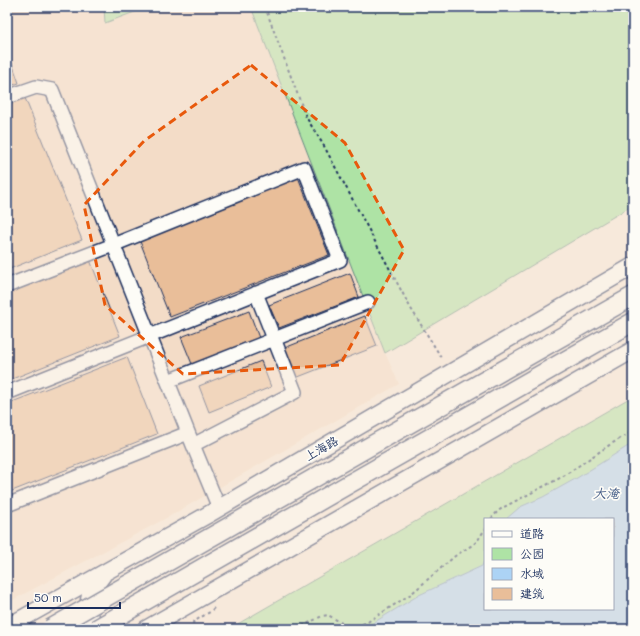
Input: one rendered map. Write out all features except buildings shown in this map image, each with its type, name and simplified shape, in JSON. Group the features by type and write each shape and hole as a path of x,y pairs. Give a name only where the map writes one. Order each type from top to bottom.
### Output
{"highway":[{"name":"上海路","path":"50,629 633,296"},
{"path":"96,629 633,322"}],"main road":[{"name":"上海路","path":"7,627 219,508 633,266"},
{"path":"146,629 633,350"},
{"path":"101,629 91,620 89,600 91,591 105,572"}],"lane":[{"path":"7,96 36,86 52,90 219,508"},
{"path":"7,286 304,168 340,260 7,393"},
{"path":"193,445 296,392 256,293"},
{"path":"168,381 368,302"},
{"path":"7,505 188,432"}],"path":[{"path":"265,7 306,117 324,146 410,307 442,357"},
{"path":"492,518 504,507 562,477 633,431"},
{"path":"297,629 322,616 328,615 347,626 352,627 366,623 411,594 456,556 474,544 484,531"}],"highlighted area":[{"path":"251,65 345,143 404,250 340,365 183,374 105,305 84,205 144,141"}],"shaded area":[{"path":"7,7 104,7 105,23 148,7 251,7 385,353 399,384 170,516 7,603"}],"green space":[{"path":"104,7 148,7 105,23"},
{"path":"251,7 633,7 633,205 385,353"},
{"path":"633,396 633,629 229,629"}],"water":[{"name":"大淹","path":"633,443 633,629 363,629 419,595 482,566 484,561 484,610 614,610 614,518 507,518 520,507 543,497 577,478"}]}
